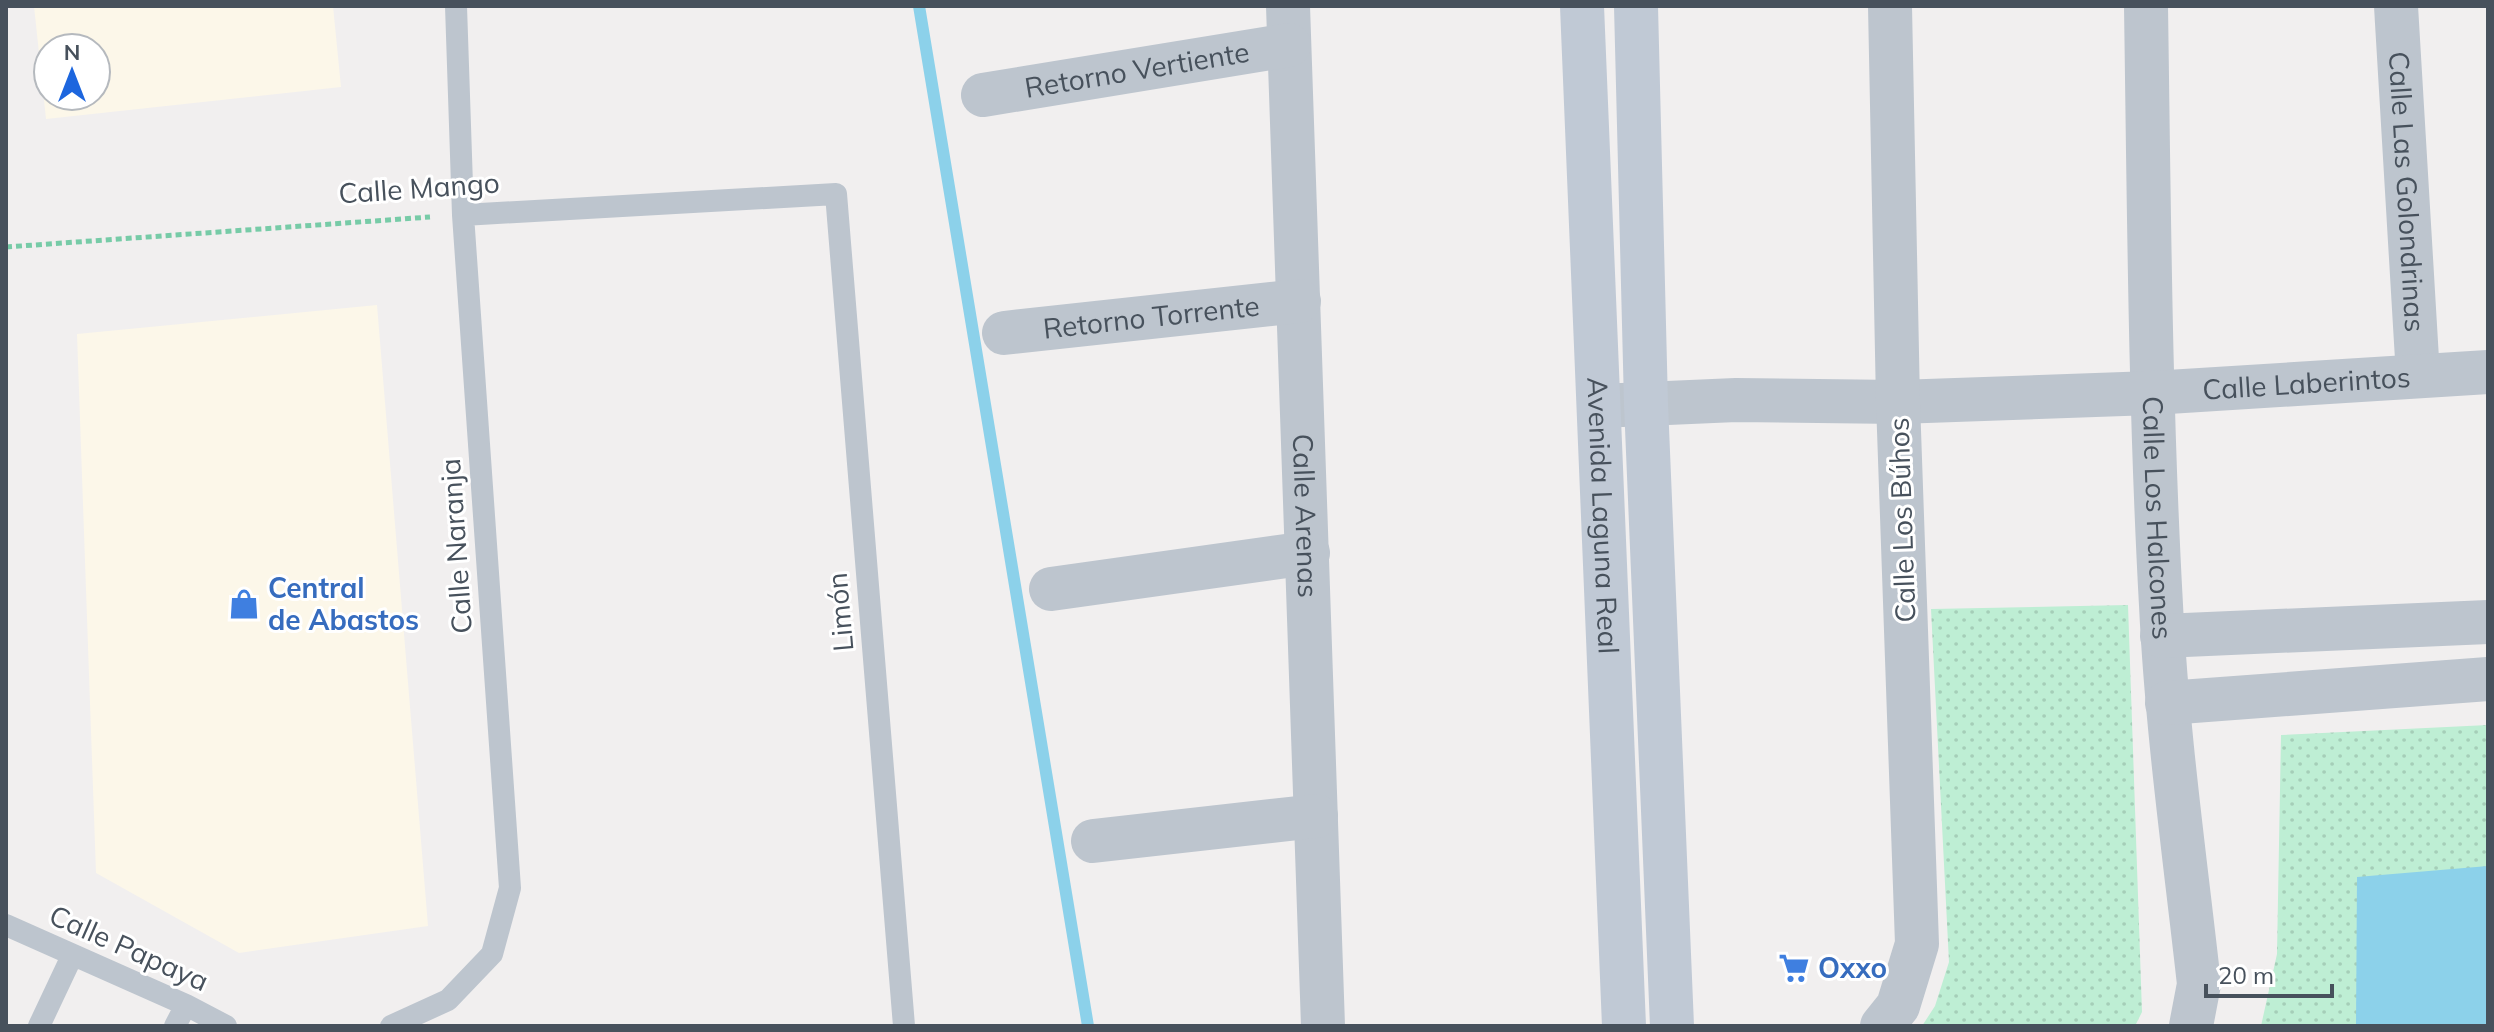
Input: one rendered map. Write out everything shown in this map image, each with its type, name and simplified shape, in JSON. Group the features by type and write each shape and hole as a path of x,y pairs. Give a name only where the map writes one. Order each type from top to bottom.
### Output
{"street":[{"name":"Avenida Laguna Real","path":"1582,6 1624,1026"},
{"name":"Avenida Laguna Real","path":"1636,6 1646,404 1672,1026"},
{"name":"Calle Los Búhos","path":"1882,1026 1898,1006 1917,944 1898,402 1890,6"},
{"name":"Calle Los Halcones","path":"2146,6 2152,393 2162,636 2199,984 2191,1026"},
{"name":"Calle Las Golondrinas","path":"2396,6 2418,376"},
{"name":"Retorno Vertiente","path":"983,95 1288,26"},
{"name":"Calle Arenas","path":"1288,26 1323,1026"},
{"name":"Retorno Torrente","path":"1004,333 1299,301"},
{"name":"Calle Laberintos","path":"1599,406 1736,400 1898,402 2152,393 2488,372"},
{"path":"1051,589 1308,553"},
{"path":"2162,636 2488,622"},
{"path":"2167,703 2488,679"},
{"path":"1093,841 1316,816"}],"lane":[{"name":"Calle Naranja","path":"391,1026 448,1000 492,954 510,888 463,215 456,6"},
{"name":"Calle Mango","path":"463,215 836,194"},
{"name":"Limón","path":"836,194 904,1026"},
{"name":"Calle Papaya","path":"6,925 226,1026"},
{"path":"39,1026 72,956"},
{"path":"175,1026 186,1005"}],"path":[{"name":"Calle Mango","path":"6,247 463,215"}],"shaded area":[{"path":"34,6 333,6 341,87 112,112 112,32 37,32"},
{"path":"45,112 111,112 46,119"},
{"name":"Central de Abastos","path":"377,305 428,926 239,953 96,873 77,334"}],"green space":[{"path":"2128,605 2142,1012 2135,1026 1922,1026 1935,1006 1949,962 1931,609"},
{"path":"2488,725 2488,1026 2261,1026 2277,954 2281,735"}],"water":[{"path":"2488,866 2488,1026 2356,1026 2357,877"}],"waterway":[{"path":"919,6 1088,1026"}],"place":[{"name":"Central de Abastos","path":"244,604"},
{"name":"Oxxo","path":"1794,968"}]}
